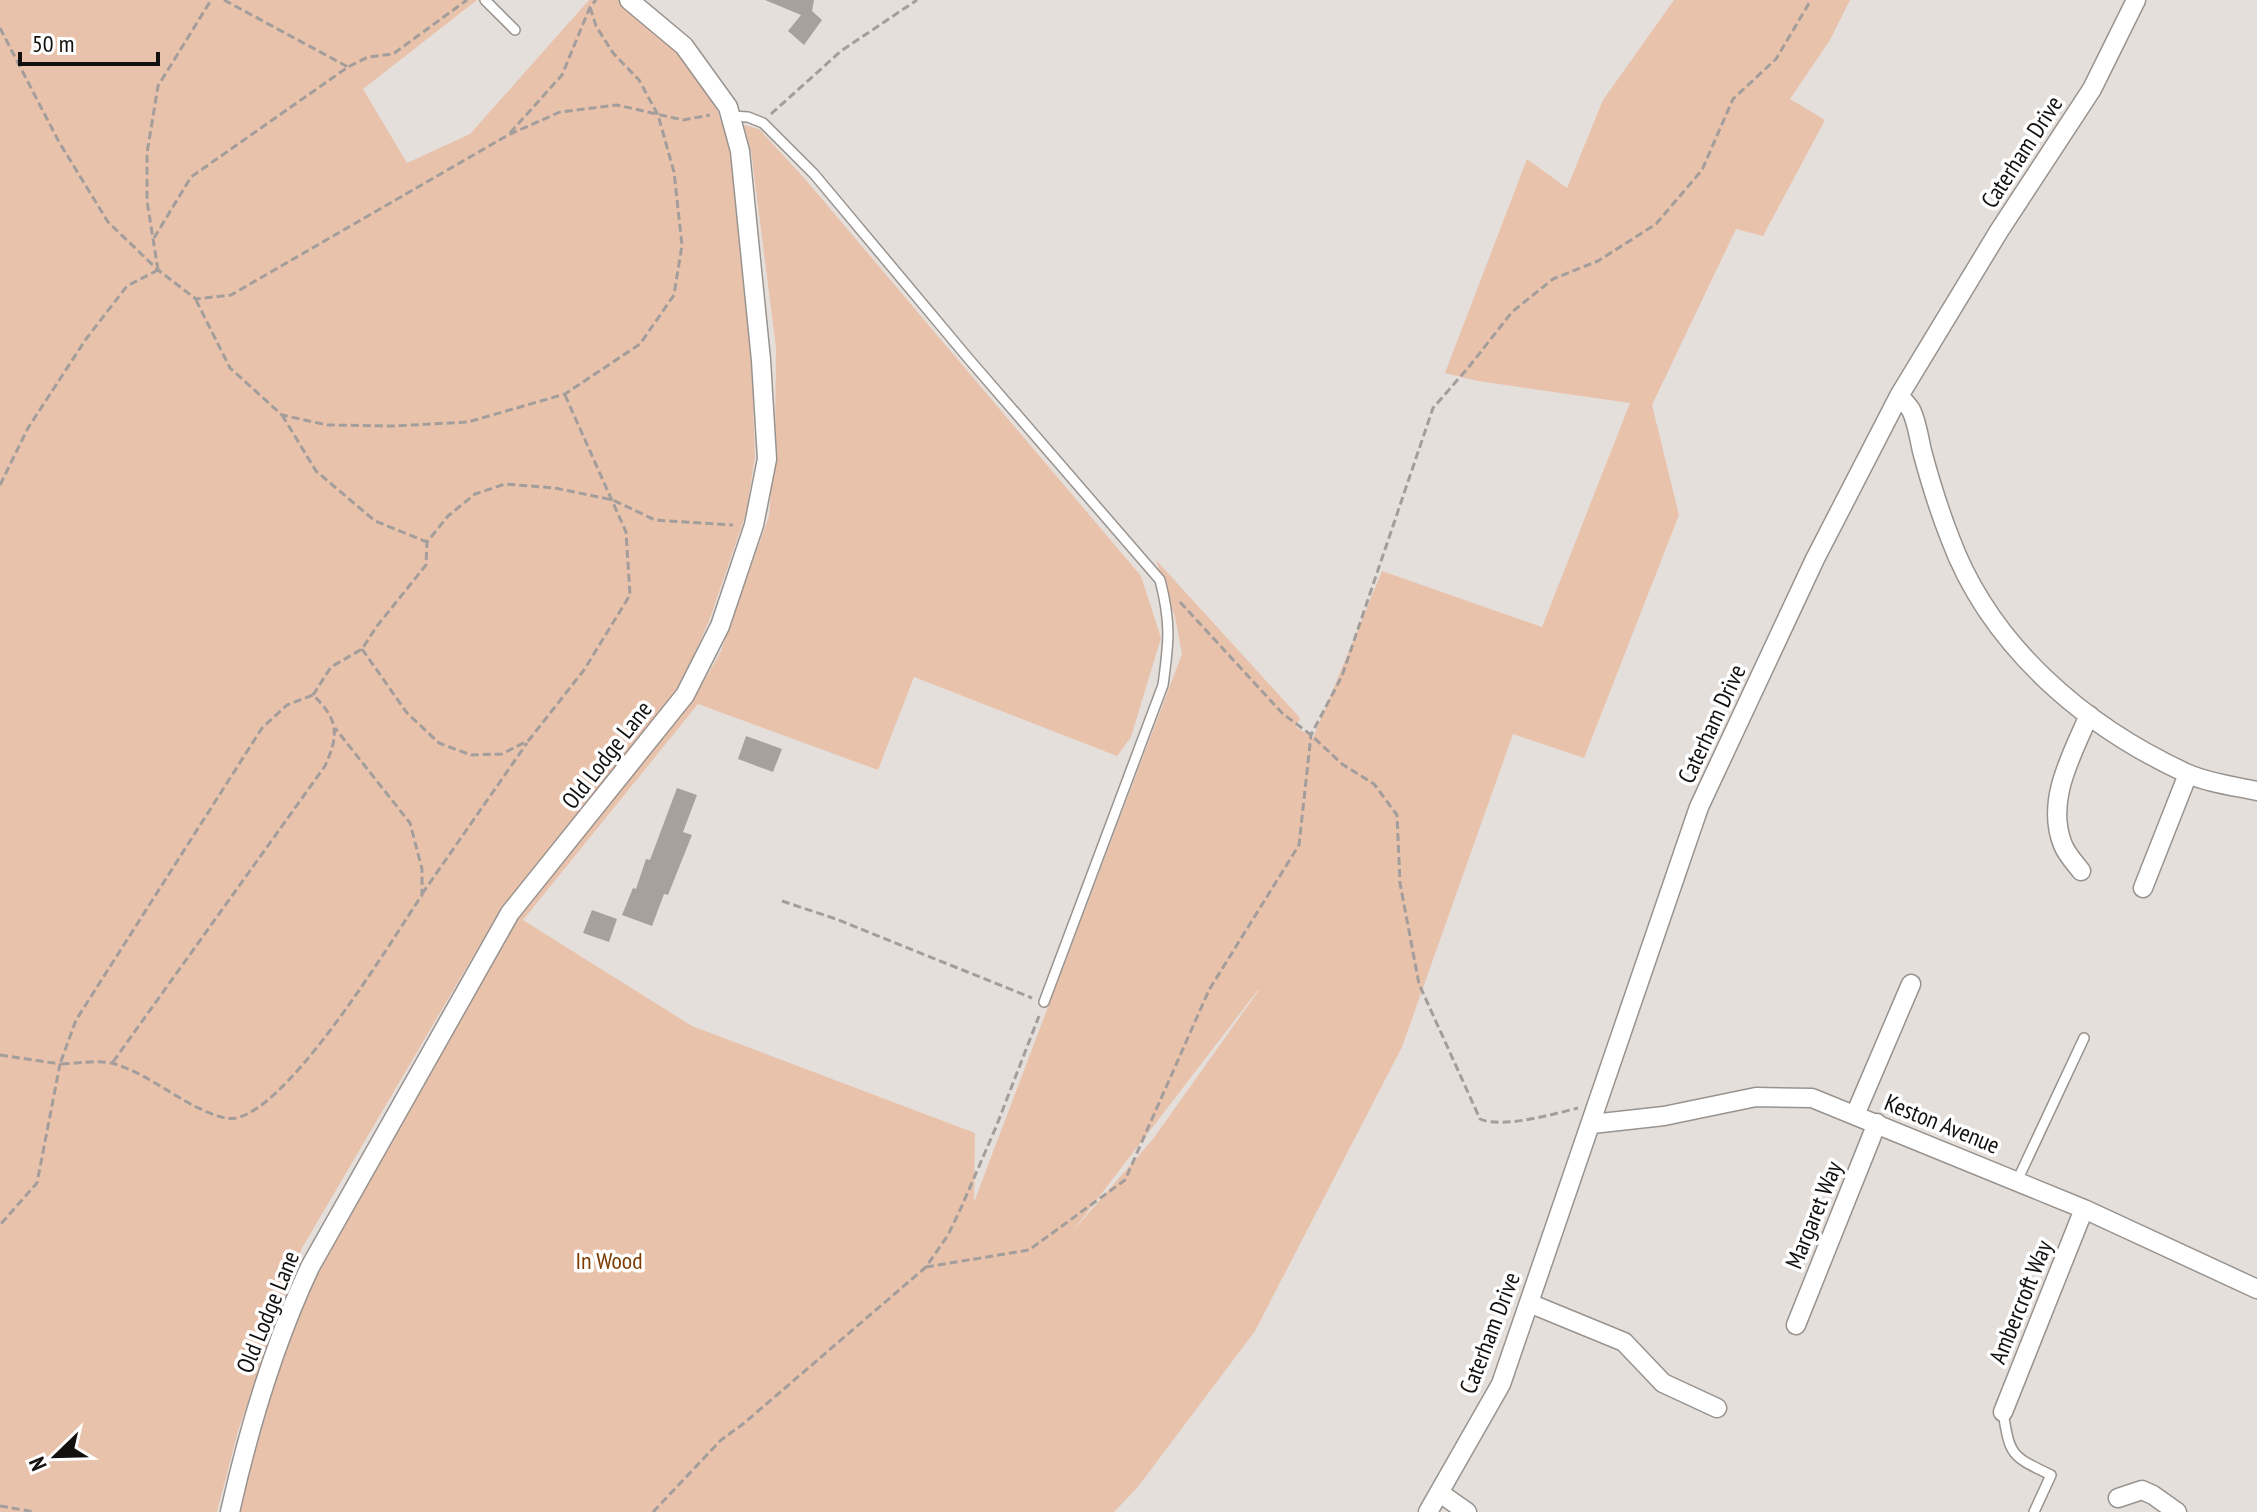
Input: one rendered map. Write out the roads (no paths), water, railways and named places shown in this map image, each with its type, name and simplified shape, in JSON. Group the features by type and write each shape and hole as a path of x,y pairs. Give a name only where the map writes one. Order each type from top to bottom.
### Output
{"street":[{"name":"Old Lodge Lane","path":"230,1512 248,1431 287,1315 310,1267 510,913 685,695 720,626 754,525 767,459 745,192 732,116 684,46 629,0"},
{"name":"Caterham Drive","path":"1428,1512 1501,1384 1699,807 1815,559 1899,396 1999,231 2092,89 2136,0"},
{"path":"1899,396 1911,410 1951,542 1973,589 1996,626 2030,664 2070,703 2188,774 2257,791"},
{"path":"2081,871 2064,848 2057,826 2061,783 2089,715"},
{"path":"2143,888 2188,774"},
{"path":"1855,1115 1911,984"},
{"name":"Keston Avenue","path":"1592,1124 1664,1116 1756,1097 1812,1098 2084,1209 2257,1289"},
{"name":"Margaret Way","path":"1796,1325 1877,1123"},
{"name":"Ambercroft Way","path":"2003,1412 2084,1209"},
{"path":"1529,1303 1624,1342 1663,1383 1717,1408"},
{"path":"2118,1498 2142,1490 2177,1512"},
{"path":"1440,1493 1467,1512"}],"lane":[{"path":"485,0 515,30"},
{"path":"732,116 748,117 763,123 814,174 1160,580 1169,616 1163,685 1044,1002"},
{"path":"2017,1181 2084,1038"},
{"path":"2003,1412 2008,1446 2018,1459 2051,1475 2034,1512"}],"park label":[{"name":"In Wood","path":"609,1261"}]}
